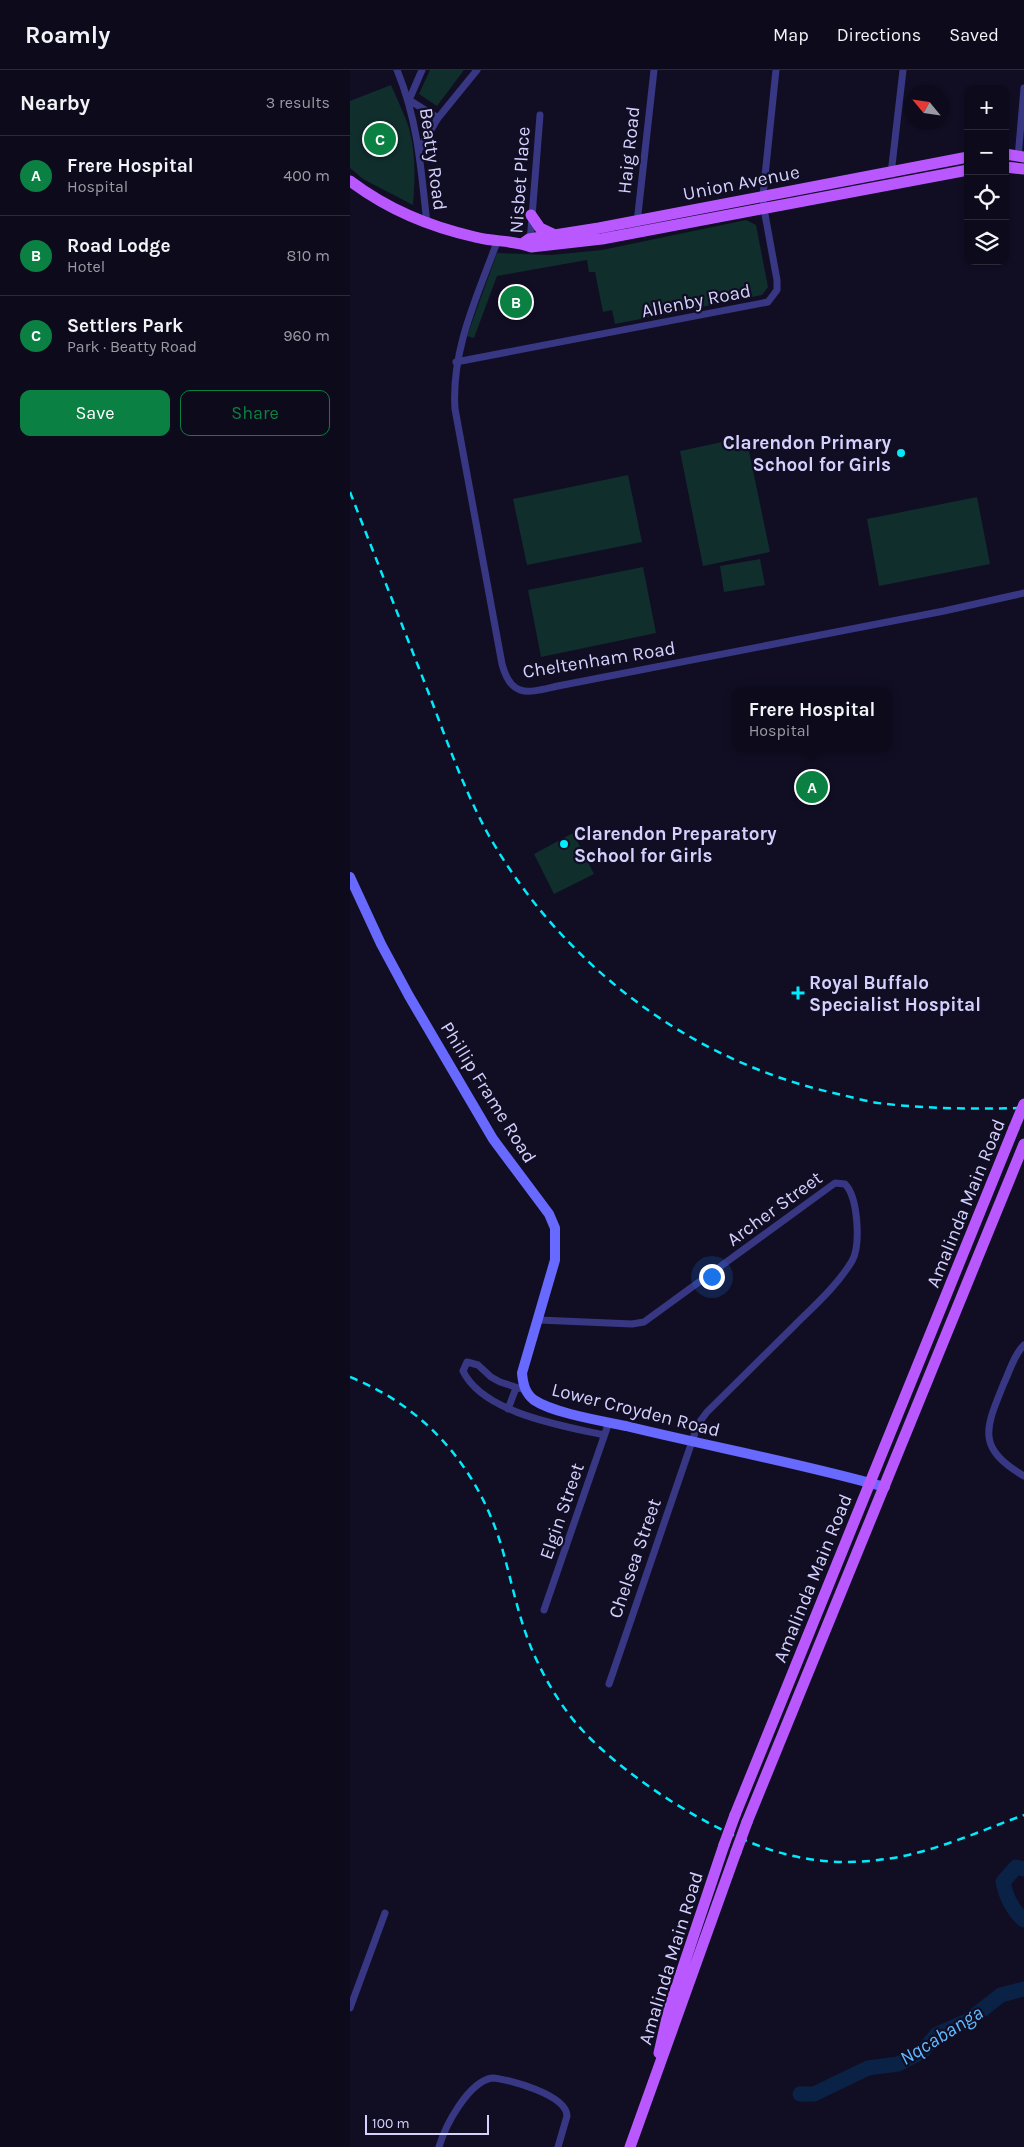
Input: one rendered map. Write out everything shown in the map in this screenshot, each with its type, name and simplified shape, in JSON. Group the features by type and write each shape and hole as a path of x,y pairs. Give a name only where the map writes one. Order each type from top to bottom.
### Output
{"main road":[{"name":"Union Avenue","path":"527,243 555,235 964,158"},
{"name":"Union Avenue","path":"350,181 387,205 427,224 496,242 527,243 636,233 890,183 964,171"},
{"path":"531,215 540,228 555,235"},
{"name":"Amalinda Main Road","path":"655,2072 669,2009 735,1815 1024,1104"},
{"name":"Amalinda Main Road","path":"630,2147 655,2072 671,2035 736,1852 1024,1144"}],"street":[{"name":"Beatty Road","path":"397,70 409,100 419,150 427,224"},
{"path":"422,70 409,100 438,118"},
{"path":"419,150 438,118 477,70"},
{"name":"Haig Road","path":"636,233 654,70"},
{"name":"Allenby Road","path":"456,362 768,302 777,290 777,280 763,195 776,70"},
{"path":"890,183 903,70"},
{"path":"1015,168 1021,157 1024,88"},
{"name":"Nisbet Place","path":"527,243 540,115"},
{"name":"Cheltenham Road","path":"496,242 460,346 456,362 454,390 458,428 502,664 506,678 517,689 524,692 563,685 944,611 1024,593"},
{"name":"Phillip Frame Road","path":"350,877 386,953 493,1139 548,1214 554,1228 555,1260 522,1373 521,1389"},
{"name":"Archer Street","path":"539,1320 632,1324 644,1322 834,1183 846,1184 854,1202 857,1229 856,1246 852,1261 828,1292 702,1418 691,1442"},
{"path":"1024,1345 1016,1355 990,1418 988,1435 989,1442 999,1456 1024,1476"},
{"name":"Lower Croyden Road","path":"604,1436 540,1420 508,1409 470,1382 463,1371 464,1366 467,1362 474,1362 491,1377 521,1389 535,1400 544,1404 691,1442 885,1486"},
{"path":"508,1409 521,1389"},
{"name":"Elgin Street","path":"544,1610 609,1422"},
{"name":"Chelsea Street","path":"609,1684 691,1442"},
{"path":"350,2008 386,1913"},
{"path":"439,2147 453,2113 476,2086 486,2079 492,2078 550,2095 561,2102 567,2111 567,2116 558,2147"}],"green space":[{"path":"430,70 464,70 437,106 419,94"},
{"path":"391,85 407,122 413,147 413,205 363,179 350,168 350,101"},
{"path":"746,220 756,225 768,287 762,295 615,324 612,310 603,312 595,272 589,272 587,260 497,276 474,338 467,336 497,253 551,255 602,250"},
{"path":"746,437 770,552 703,566 680,451"},
{"path":"628,475 642,542 527,565 513,499"},
{"path":"977,497 990,564 879,586 867,519"},
{"path":"760,559 765,585 724,592 720,566"},
{"path":"643,567 656,633 541,657 528,590"},
{"path":"573,833 594,874 554,894 534,854"}],"waterway":[{"name":"Nqcabanga","path":"1024,1869 1016,1867 1003,1882 1010,1902 1024,1920"},
{"name":"Nqcabanga","path":"800,2094 814,2094 868,2068 898,2064 923,2051 937,2034 969,2020 1001,1995 1024,1989"}],"railway":[{"path":"350,492 456,765 479,817 518,881 553,925 593,965 636,1001 682,1032 732,1058 784,1079 878,1103 951,1108 1024,1108"},
{"path":"350,1377 378,1390 426,1424 446,1444 464,1467 492,1519 526,1635 558,1699 584,1732 603,1750 625,1769 677,1805 733,1835 760,1846 796,1857 843,1862 878,1860 915,1853 952,1842 1024,1815"}],"place":[{"name":"Settlers Park","path":"380,139"},
{"name":"Road Lodge","path":"516,302"},
{"name":"Clarendon Primary School for Girls","path":"901,453"},
{"name":"Frere Hospital","path":"812,787"},
{"name":"Clarendon Preparatory School for Girls","path":"564,844"},
{"name":"Royal Buffalo Specialist Hospital","path":"798,993"}]}
